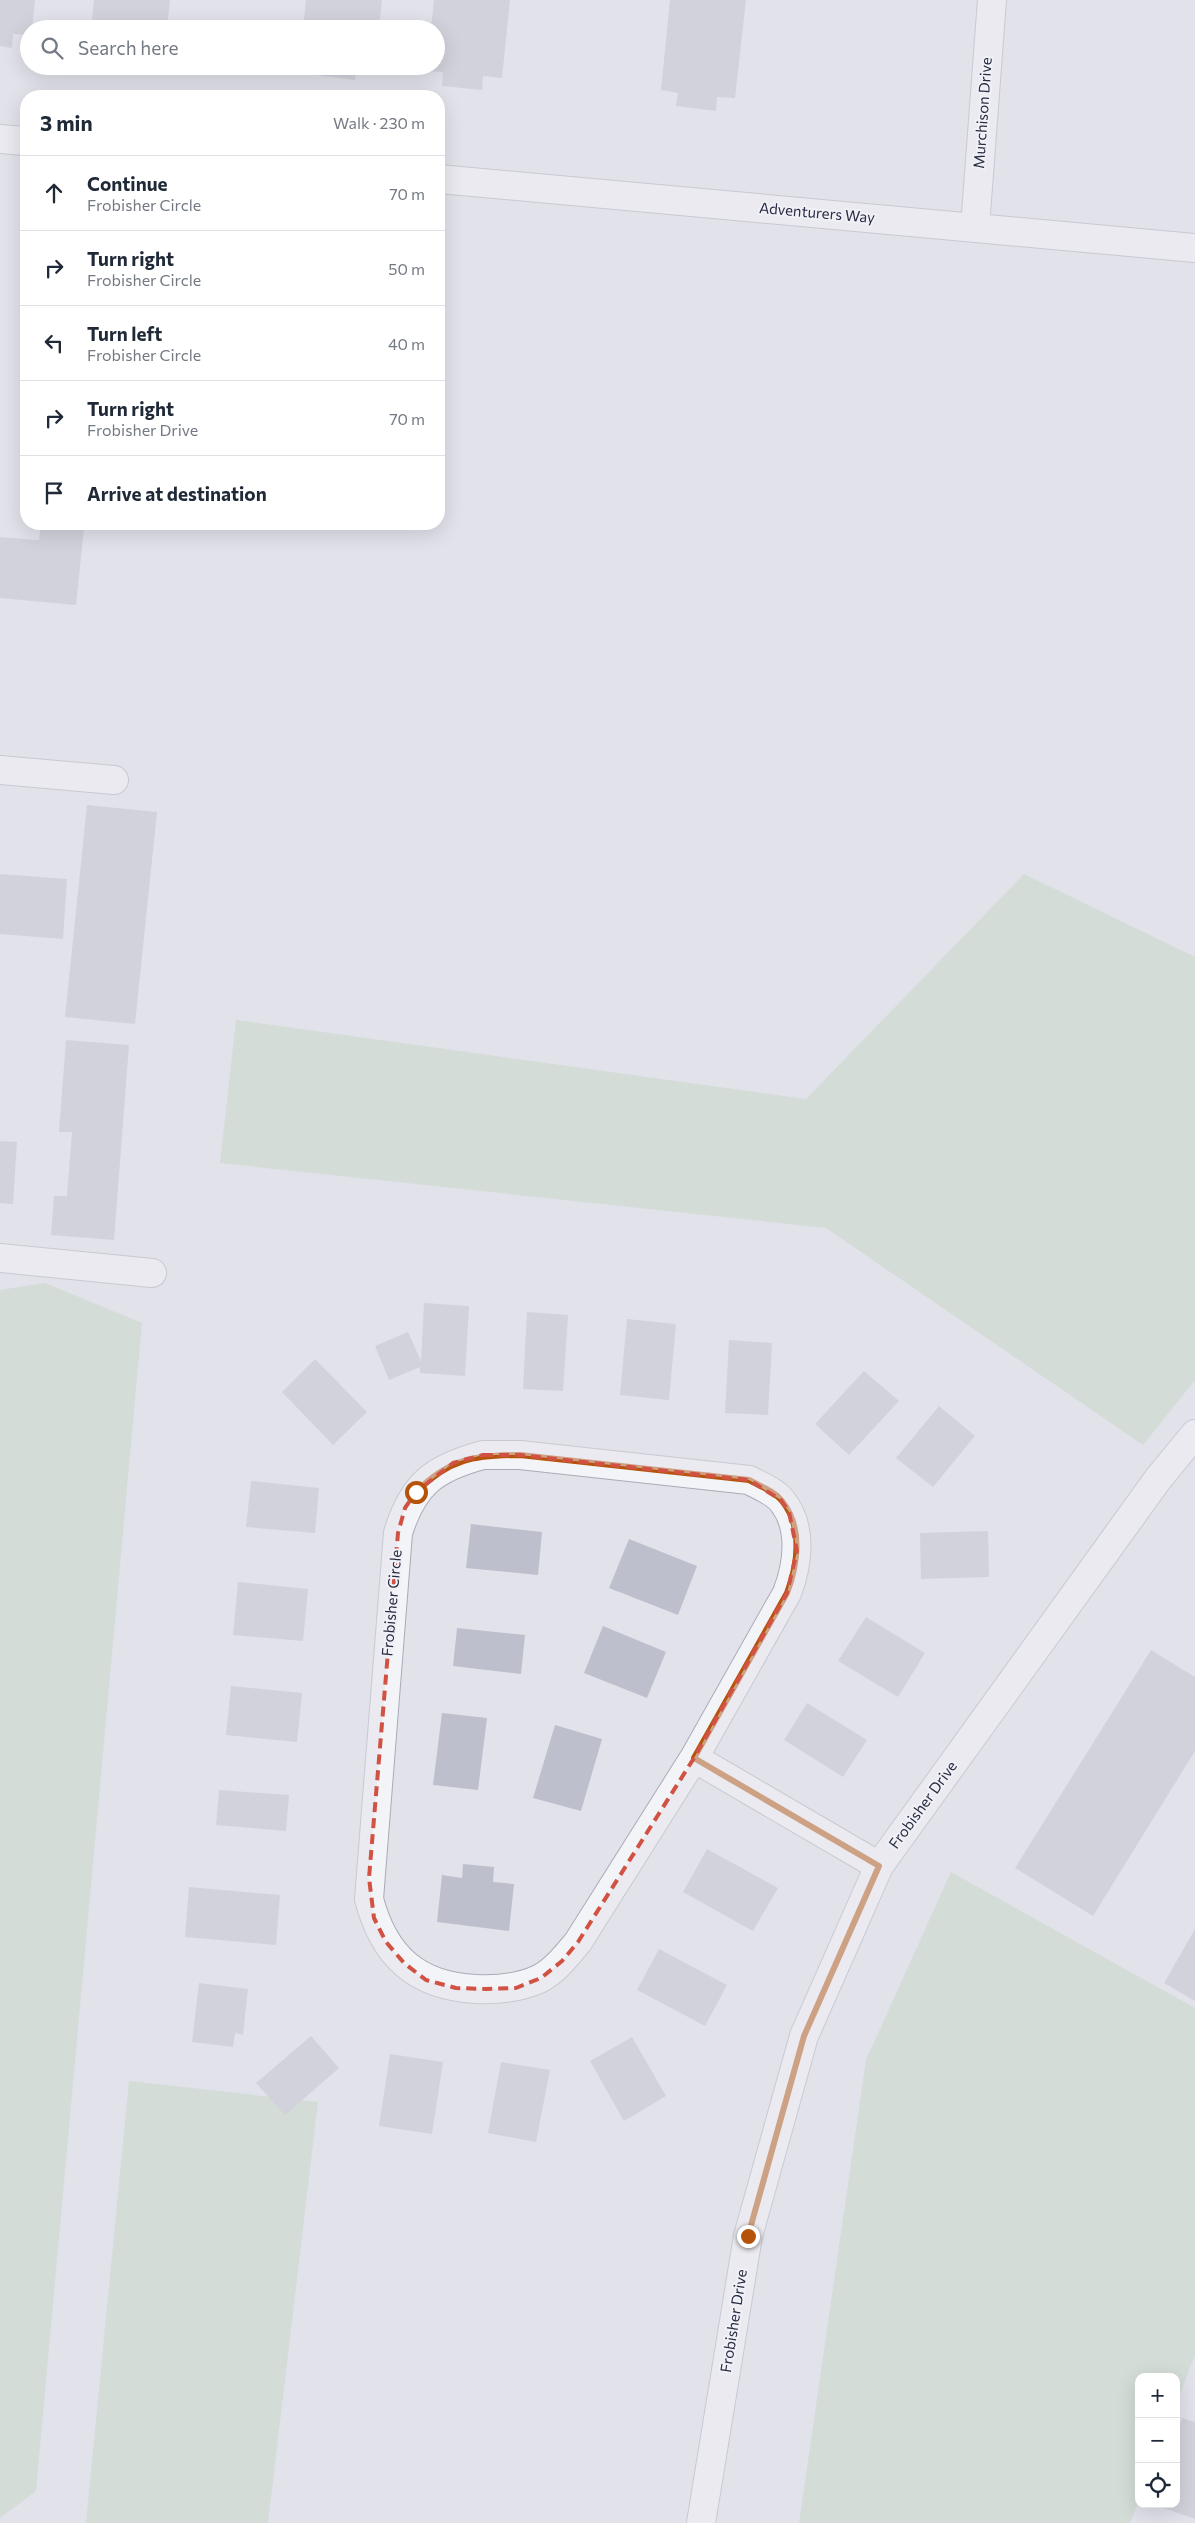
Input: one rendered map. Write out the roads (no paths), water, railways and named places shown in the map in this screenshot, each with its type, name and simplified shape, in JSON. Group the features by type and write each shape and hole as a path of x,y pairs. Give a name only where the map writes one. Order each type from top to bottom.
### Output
{"street":[{"name":"Murchison Drive","path":"975,227 992,0"},
{"path":"0,139 20,141"},
{"name":"Adventurers Way","path":"445,179 1195,248"},
{"path":"0,770 114,780"},
{"path":"0,1258 152,1273"},
{"name":"Frobisher Drive","path":"701,2523 748,2236 804,2036 879,1866 1152,1487 1195,1434"},
{"name":"Frobisher Circle","path":"482,1455 520,1455 749,1480 781,1500 789,1512 795,1534 797,1551 796,1572 787,1593 694,1758 578,1942 562,1961 541,1978 516,1988 456,1988 426,1980 404,1963 386,1942 374,1918 369,1899 369,1878 398,1533 406,1508 416,1492 430,1478 453,1463 482,1455"},
{"path":"694,1758 879,1866"}]}
